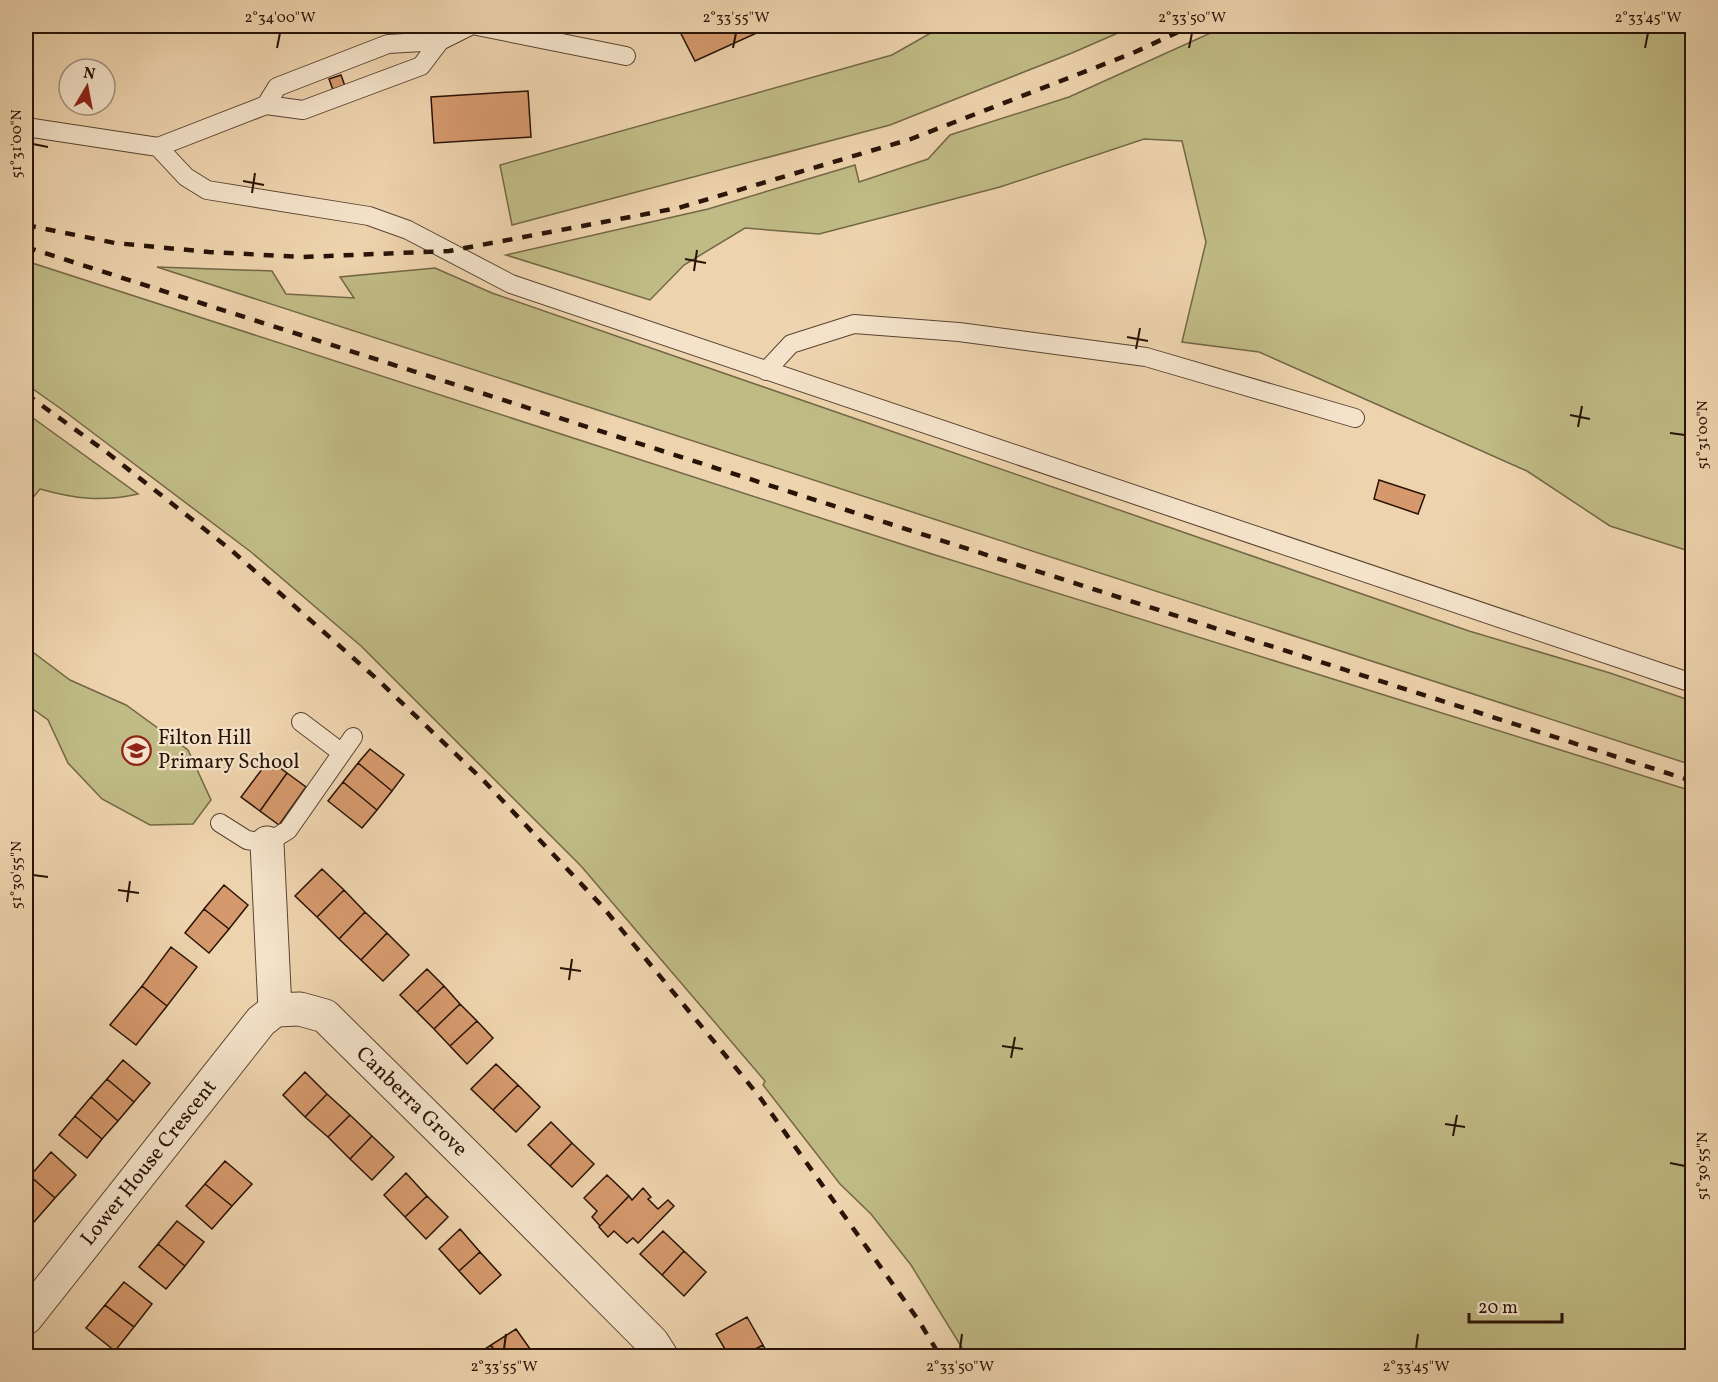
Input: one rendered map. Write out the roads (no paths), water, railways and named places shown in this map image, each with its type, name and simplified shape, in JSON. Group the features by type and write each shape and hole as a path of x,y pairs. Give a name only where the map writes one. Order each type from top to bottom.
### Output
{"street":[{"path":"267,843 275,1010"},
{"name":"Canberra Grove","path":"275,1010 300,1009 325,1017 484,1173 648,1352"},
{"name":"Lower House Crescent","path":"26,1318 261,1021 275,1010"}],"lane":[{"path":"266,105 278,87 388,44 440,41 470,26"},
{"path":"477,26 627,56"},
{"path":"26,127 158,147 266,105 303,110 421,66 440,41"},
{"path":"158,147 186,177 207,190 369,216 408,230 511,284 1692,683"},
{"path":"766,372 790,344 854,324 959,332 1146,357 1355,418"},
{"path":"301,722 342,753"},
{"path":"220,824 247,840 267,843 288,830 353,737"}],"railway":[{"path":"26,225 115,243 209,252 303,257 449,251 678,208 911,139 1133,53 1191,26"},
{"path":"26,247 1692,781"},
{"path":"26,394 105,451 231,550 378,680 485,782 602,906 759,1096 919,1321 940,1356"}],"place":[{"name":"Filton Hill Primary School","path":"137,750"}]}
